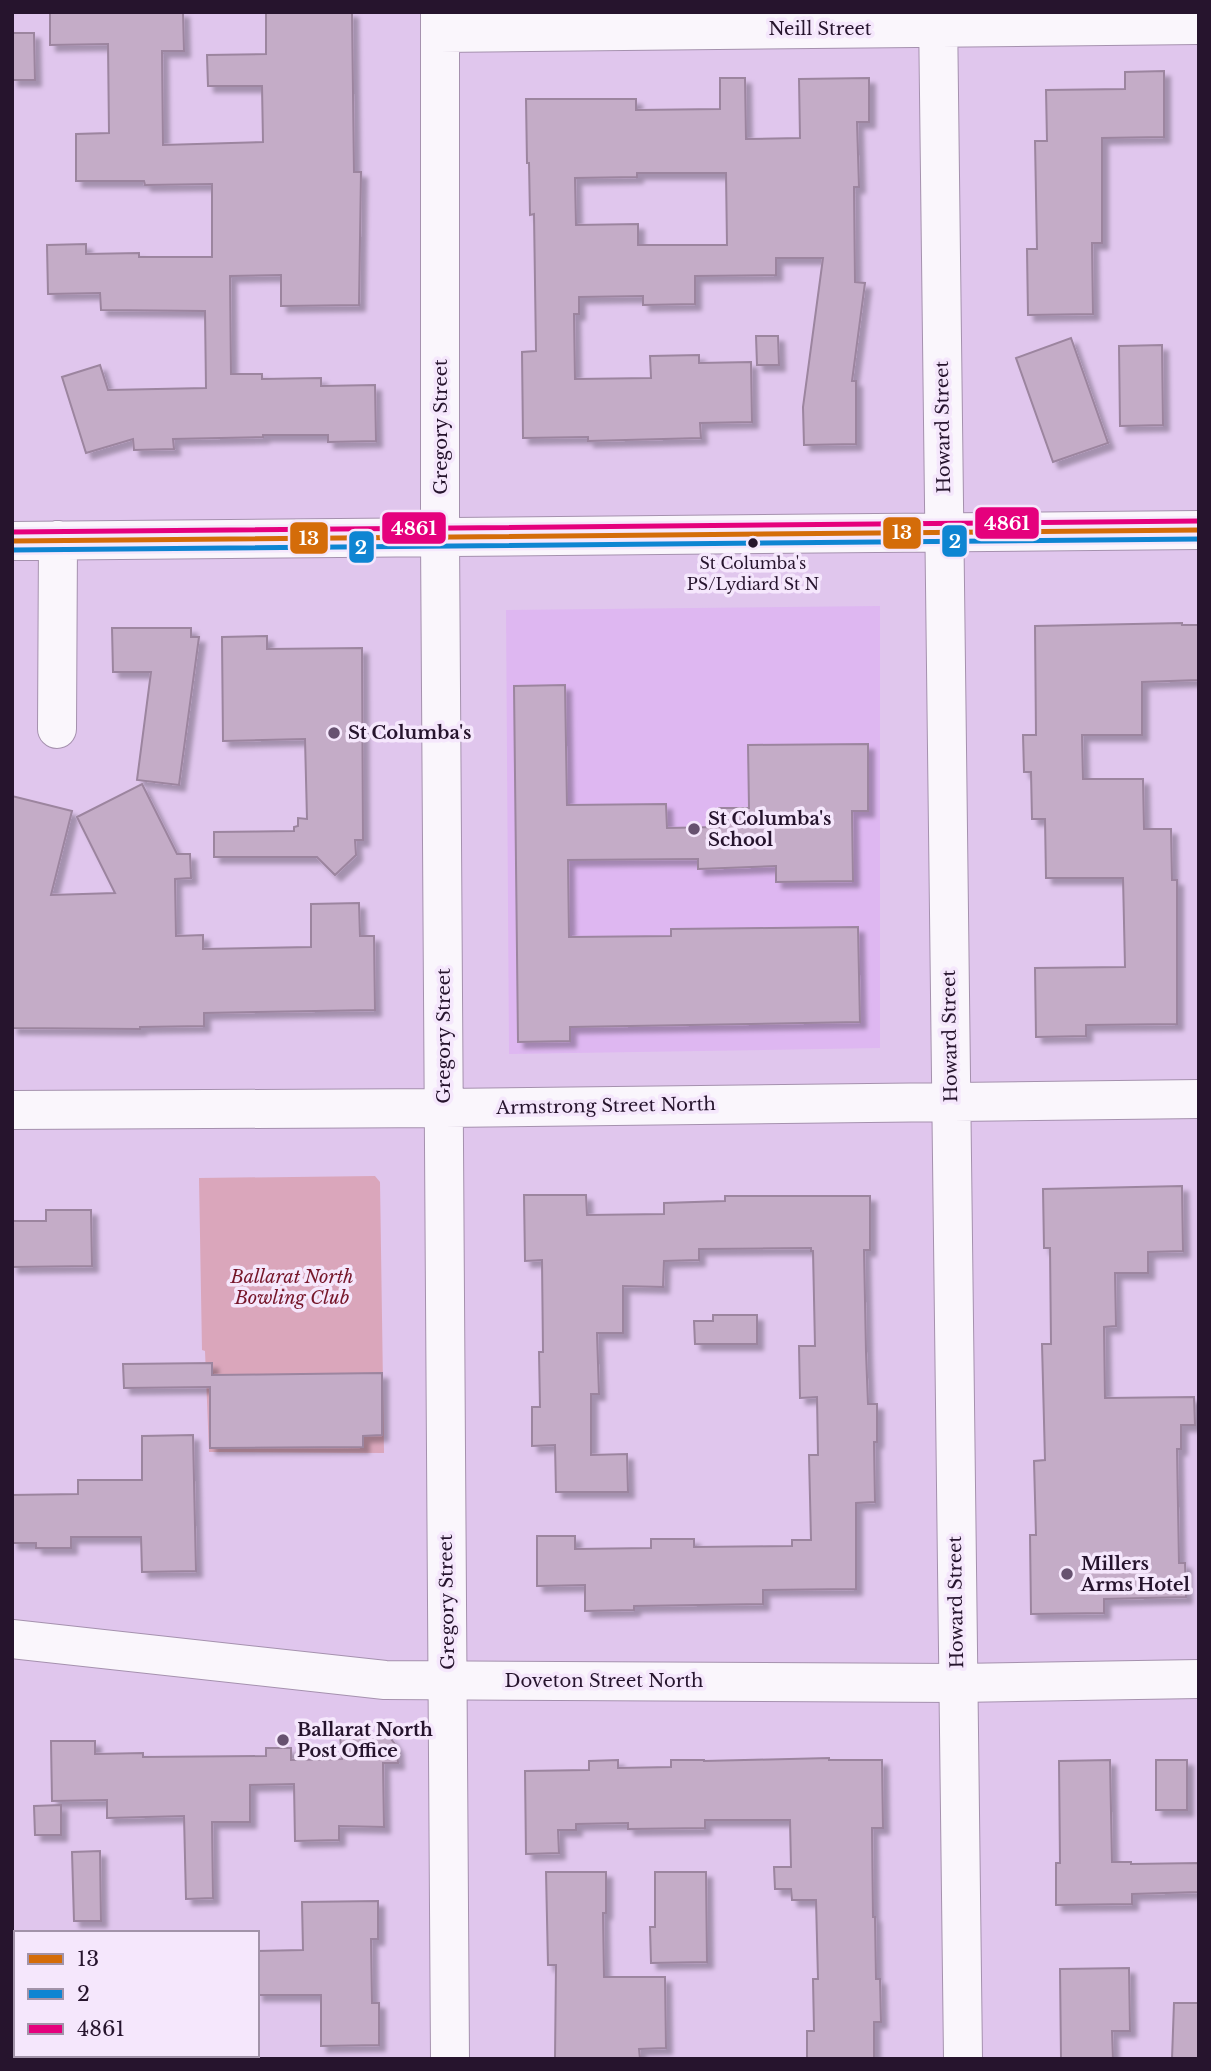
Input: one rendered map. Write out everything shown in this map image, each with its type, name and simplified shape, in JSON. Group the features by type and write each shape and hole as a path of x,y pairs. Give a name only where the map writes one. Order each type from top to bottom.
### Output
{"street":[{"name":"Neill Street","path":"440,22 938,20 1199,25"},
{"name":"Howard Street","path":"938,20 963,2059"},
{"name":"Gregory Street","path":"440,22 440,537 450,2059"},
{"path":"12,541 1199,530"},
{"path":"57,729 58,540"},
{"name":"Armstrong Street North","path":"12,1110 1199,1100"},
{"name":"Doveton Street North","path":"12,1639 359,1679 957,1683 1199,1679"}],"shaded area":[{"name":"St Columba's School","path":"880,606 880,1048 509,1054 506,610"}],"green space":[{"name":"Ballarat North Bowling Club","path":"375,1176 380,1182 384,1453 209,1452 205,1351 202,1350 199,1178"}],"building":[{"path":"50,12 183,12 184,51 162,51 163,145 263,142 262,86 208,86 207,55 266,54 266,12 352,12 354,172 361,172 359,305 281,306 281,275 230,276 231,374 262,374 262,379 321,378 321,386 375,385 376,441 328,442 328,435 263,435 173,439 174,449 134,450 133,439 86,453 62,377 100,365 108,390 206,388 205,311 101,310 100,293 48,294 47,245 86,244 86,254 139,253 139,257 212,257 212,184 145,185 144,181 76,181 76,134 109,133 108,44 50,45"},
{"path":"12,33 34,33 35,80 12,80"},
{"path":"1164,71 1164,137 1102,138 1102,243 1092,243 1093,314 1028,315 1027,249 1037,249 1035,141 1047,141 1046,90 1125,89 1125,72"},
{"path":"720,78 745,78 746,139 800,138 799,79 869,78 869,122 857,122 859,187 854,187 855,282 865,283 852,381 856,381 856,444 804,445 803,407 823,258 776,258 776,275 695,276 695,304 643,305 643,296 579,297 579,314 574,314 575,379 651,378 650,356 699,355 699,363 751,362 752,422 700,423 701,438 588,441 588,437 523,438 522,352 536,351 534,214 530,215 526,99 636,99 636,110 720,109","holes":["637,173 726,173 727,245 638,245 638,224 576,225 575,178 637,177"]},
{"path":"756,336 778,336 779,365 757,365"},
{"path":"1071,338 1108,443 1053,462 1016,358"},
{"path":"1162,345 1163,425 1120,426 1119,346"},
{"path":"1182,623 1199,625 1199,680 1142,682 1142,735 1082,735 1083,779 1143,779 1144,829 1171,829 1172,880 1177,880 1177,1024 1086,1025 1086,1036 1036,1037 1035,968 1125,967 1123,878 1046,878 1045,819 1032,819 1031,772 1024,772 1023,735 1036,735 1035,626"},
{"path":"112,628 191,628 191,637 199,637 179,785 137,780 151,672 113,672"},
{"path":"267,636 267,649 362,648 363,840 355,840 356,855 335,875 317,857 214,857 214,832 294,831 294,827 298,826 298,818 307,819 305,739 223,741 222,637"},
{"path":"565,685 567,805 666,804 667,828 719,827 719,808 749,808 748,745 868,744 868,811 852,811 853,881 776,882 776,866 698,869 698,859 568,860 569,937 671,936 671,929 858,927 860,1022 570,1027 570,1041 518,1042 514,686"},
{"path":"142,784 177,854 190,854 191,878 175,879 176,936 203,935 203,949 311,947 311,904 359,903 360,936 374,936 375,1010 204,1013 204,1026 140,1029 12,1028 12,796 72,811 51,895 115,893 77,817"},
{"path":"1182,1186 1183,1251 1148,1252 1148,1273 1115,1273 1116,1326 1104,1327 1105,1398 1194,1397 1195,1425 1181,1425 1181,1449 1177,1449 1179,1563 1185,1563 1186,1597 1104,1599 1104,1613 1031,1614 1030,1535 1036,1535 1034,1461 1045,1460 1042,1344 1051,1344 1050,1248 1044,1248 1043,1189"},
{"path":"524,1195 586,1195 587,1215 664,1214 664,1203 725,1201 725,1196 870,1196 870,1250 864,1250 868,1404 877,1404 877,1442 874,1442 875,1502 856,1503 856,1589 763,1590 763,1604 634,1606 634,1610 585,1611 585,1585 537,1586 537,1536 575,1536 575,1549 651,1548 651,1539 694,1539 694,1547 792,1546 792,1540 811,1540 809,1455 818,1455 817,1397 800,1398 799,1346 815,1346 813,1251 811,1248 699,1249 699,1260 664,1261 663,1287 623,1286 623,1333 597,1333 599,1394 591,1394 591,1455 627,1454 628,1492 556,1492 555,1445 532,1446 532,1407 540,1407 539,1352 543,1352 542,1260 525,1261"},
{"path":"46,1210 91,1210 92,1266 12,1267 12,1221 46,1221"},
{"path":"713,1315 757,1315 757,1344 695,1344 694,1321 713,1321"},
{"path":"212,1363 212,1375 382,1373 382,1435 363,1436 363,1447 210,1448 210,1387 124,1388 123,1364"},
{"path":"193,1435 196,1571 142,1572 141,1537 71,1537 71,1548 36,1548 36,1543 12,1543 12,1495 78,1494 78,1480 142,1480 142,1436"},
{"path":"340,1736 389,1736 397,1747 398,1763 383,1763 384,1827 339,1826 339,1840 295,1841 294,1784 250,1785 250,1822 212,1822 213,1898 186,1899 184,1816 107,1818 107,1800 52,1801 51,1741 95,1741 95,1754 143,1753 143,1757 266,1756 266,1748 291,1748 291,1760 342,1759"},
{"path":"618,1760 618,1768 671,1767 671,1760 882,1760 883,1828 872,1828 873,1917 876,1979 880,1979 881,2022 874,2022 874,2059 807,2059 807,2031 814,2031 813,1979 818,1979 816,1900 792,1900 791,1889 775,1889 774,1867 791,1867 790,1820 705,1820 705,1828 628,1829 628,1823 576,1824 576,1830 558,1830 559,1853 526,1854 525,1771 589,1770 589,1761"},
{"path":"1110,1760 1112,1862 1199,1863 1199,1892 1132,1894 1132,1904 1056,1905 1056,1863 1060,1863 1059,1761"},
{"path":"1156,1760 1187,1760 1187,1810 1156,1810"},
{"path":"61,1805 61,1835 35,1835 34,1806"},
{"path":"100,1851 101,1921 74,1921 72,1852"},
{"path":"546,1872 606,1872 606,1913 603,1913 604,1977 665,1977 666,2048 639,2049 640,2059 555,2059 556,1965 548,1965"},
{"path":"655,1872 706,1872 707,1962 651,1963 650,1927 655,1927"},
{"path":"378,1901 378,1939 371,1939 372,2003 379,2003 379,2045 321,2046 321,1995 259,1995 259,1951 303,1950 302,1902"},
{"path":"1129,1968 1130,2031 1112,2031 1113,2059 1061,2059 1060,1969"},
{"path":"1174,2003 1199,2003 1199,2059 1172,2059"}],"transit line":[{"name":"4861","path":"12,532 1199,521"},
{"name":"13","path":"12,541 1199,530"},
{"name":"2","path":"12,550 1199,539"}],"place":[{"name":"St Columba's PS/Lydiard St N","path":"753,543"},
{"name":"St Columba's","path":"334,733"},
{"name":"St Columba's School","path":"694,829"},
{"name":"Millers Arms Hotel","path":"1067,1574"},
{"name":"Ballarat North Post Office","path":"283,1740"}]}
